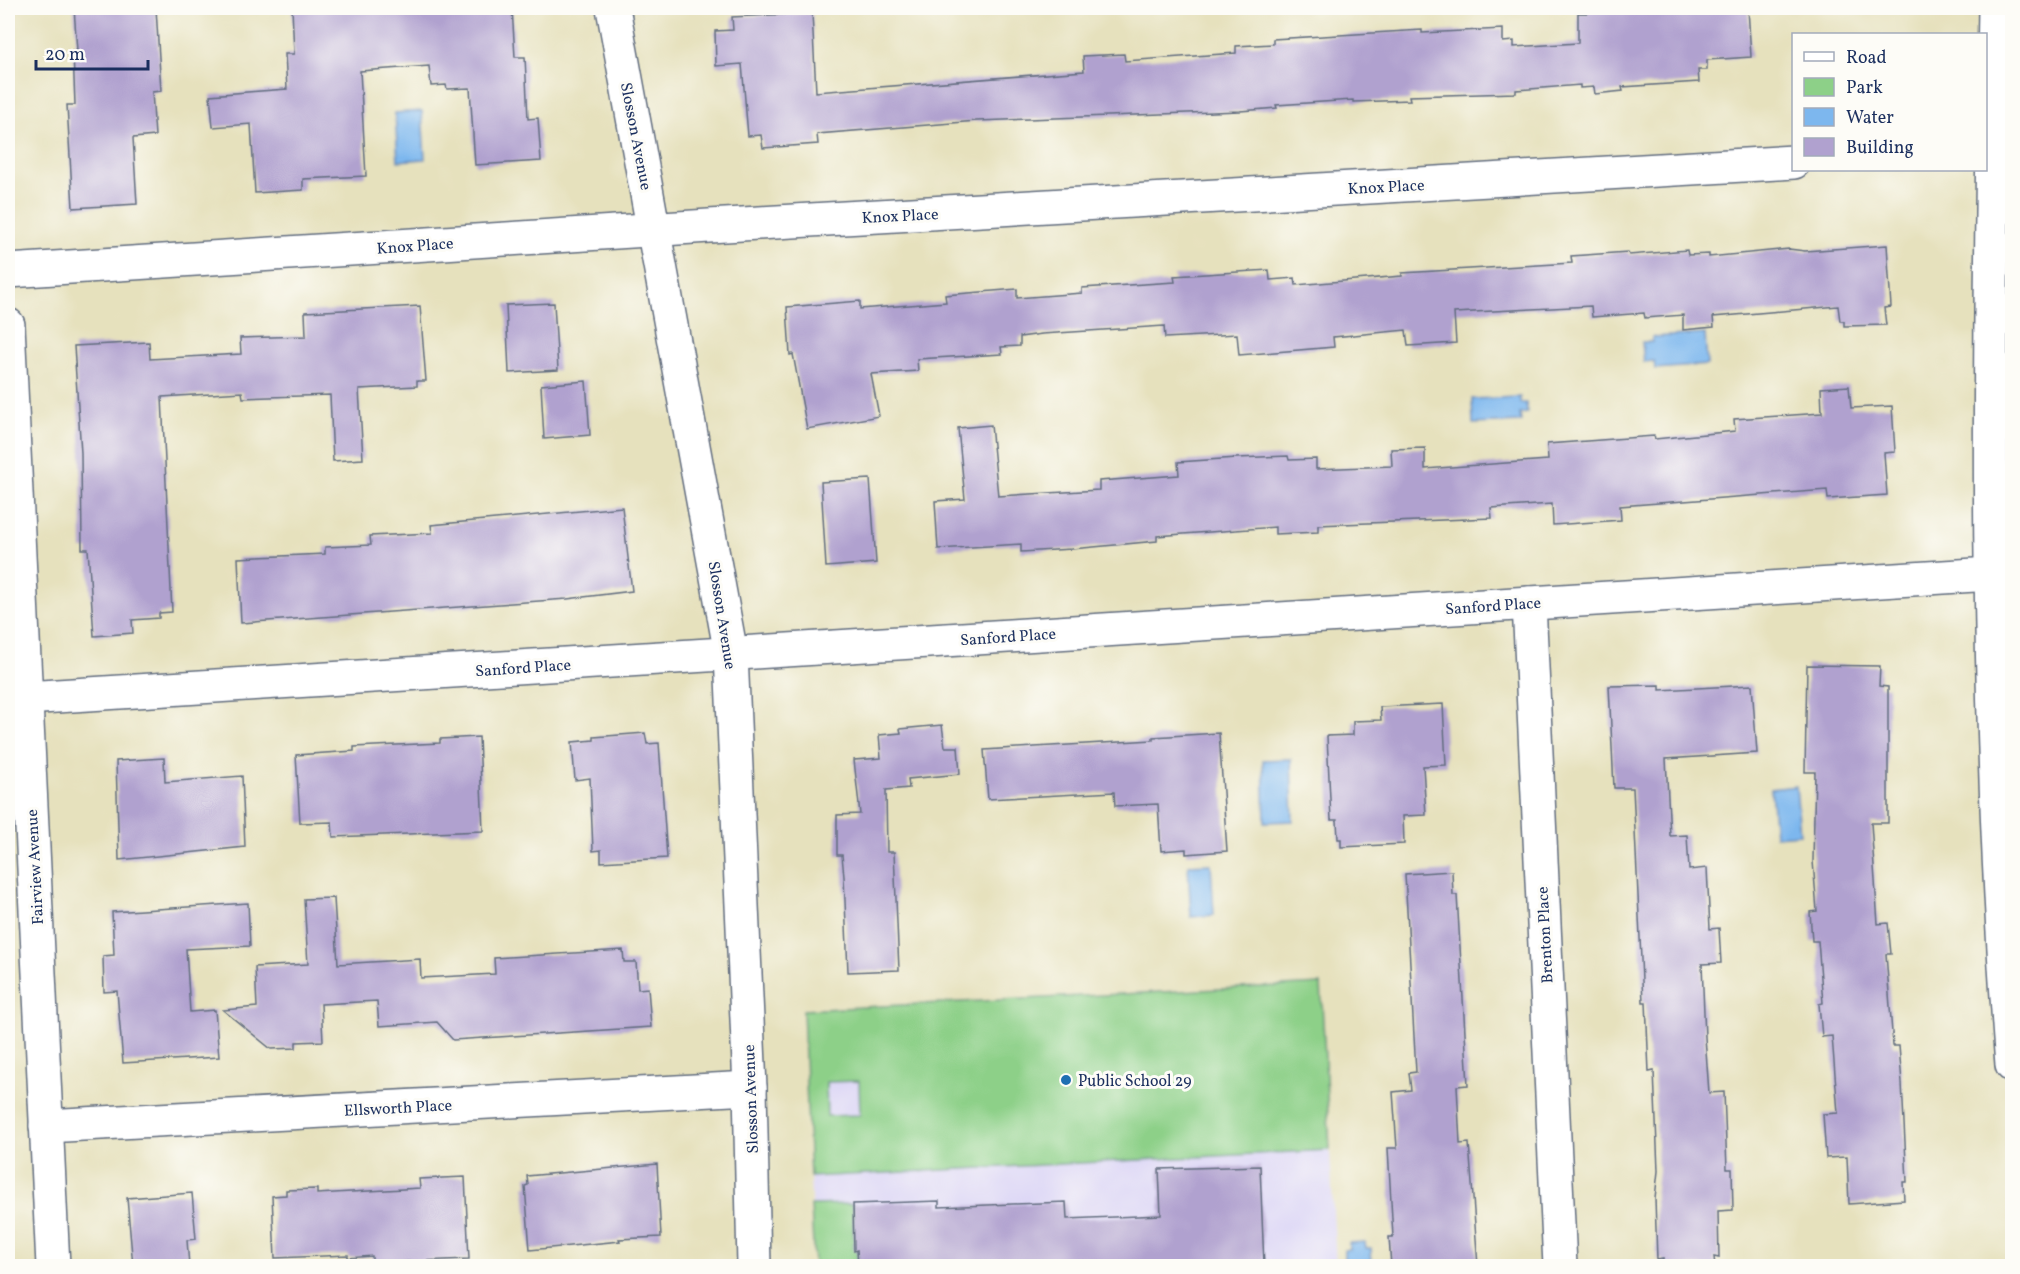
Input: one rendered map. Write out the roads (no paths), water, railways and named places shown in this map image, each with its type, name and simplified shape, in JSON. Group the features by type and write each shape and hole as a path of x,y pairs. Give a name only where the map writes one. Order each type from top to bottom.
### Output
{"street":[{"name":"Slosson Avenue","path":"613,8 731,654 750,1088 754,1266"},
{"path":"1995,8 1989,150 1991,574 2000,916 2013,1065"},
{"name":"Knox Place","path":"8,272 655,229 1792,162"},
{"name":"Fairview Avenue","path":"8,324 53,1266"},
{"name":"Sanford Place","path":"25,698 1991,574"},
{"name":"Brenton Place","path":"1528,603 1560,1266"},
{"name":"Ellsworth Place","path":"46,1126 750,1088"}],"water":[{"path":"422,111 425,159 398,161 395,113"},
{"path":"1705,334 1707,365 1655,369 1654,361 1644,362 1642,342 1652,342 1652,337"},
{"path":"1520,397 1520,403 1526,403 1527,413 1520,414 1521,422 1473,424 1472,399"},
{"path":"1291,759 1293,821 1265,822 1263,760"},
{"path":"1796,786 1800,834 1775,836 1771,789"},
{"path":"1211,864 1214,915 1191,917 1188,865"},
{"path":"1365,1242 1366,1248 1371,1248 1372,1266 1344,1266 1344,1250 1349,1249 1349,1243"}],"place":[{"name":"Public School 29","path":"1066,1080"}]}
